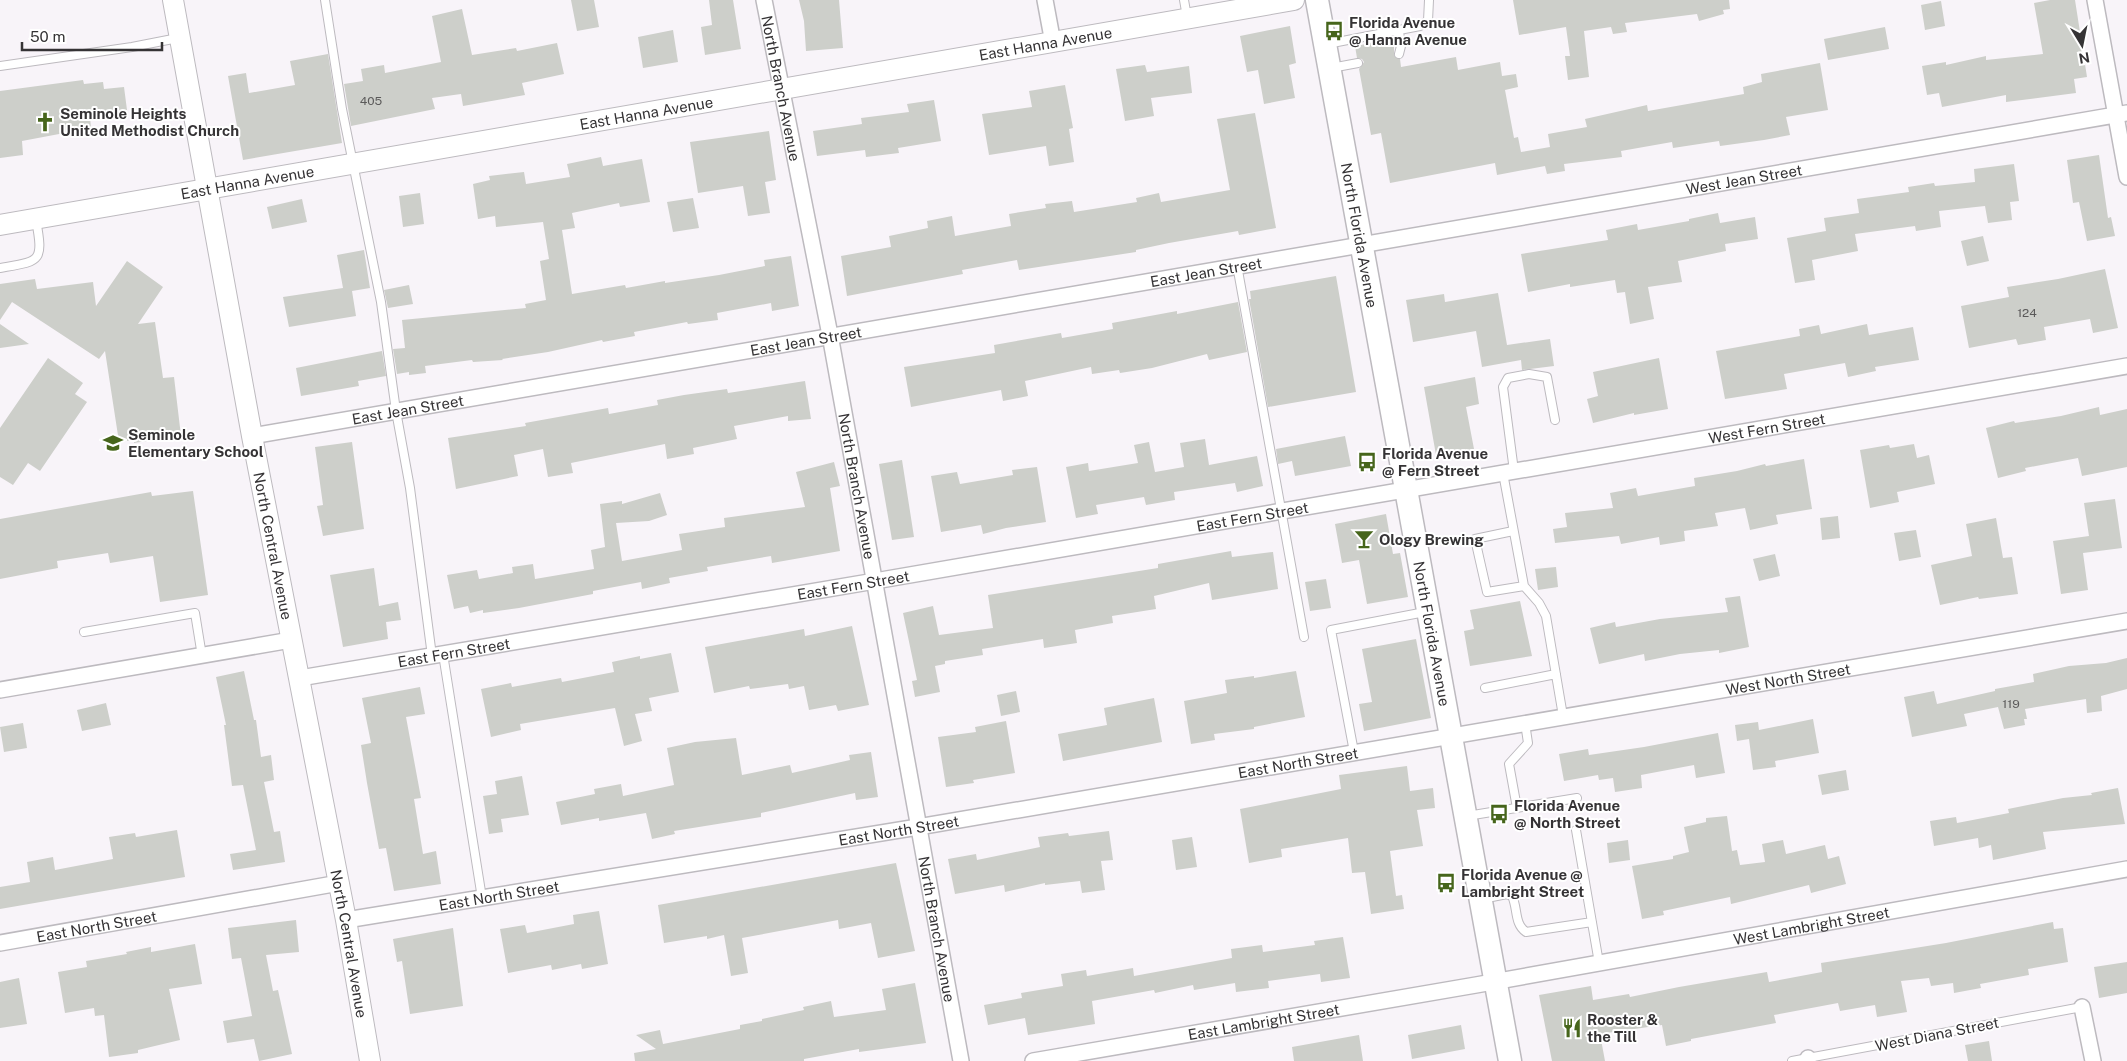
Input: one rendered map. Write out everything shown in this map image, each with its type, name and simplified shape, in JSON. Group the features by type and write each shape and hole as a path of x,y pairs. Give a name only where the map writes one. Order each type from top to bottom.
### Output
{"main road":[{"name":"North Florida Avenue","path":"1317,0 1510,1061"}],"street":[{"name":"North Central Avenue","path":"173,0 252,436 346,920 370,1061"},
{"name":"North Branch Avenue","path":"764,0 830,335 961,1061"},
{"path":"1045,0 1053,43"},
{"name":"East Hanna Avenue","path":"0,226 1053,43 1185,9 1294,0"},
{"path":"2095,0 2122,114 2127,177"},
{"name":"West Jean Street","path":"1361,244 2122,114"},
{"name":"East Jean Street","path":"252,436 1361,244"},
{"name":"West Fern Street","path":"1406,489 2127,366"},
{"name":"East Fern Street","path":"300,678 1406,489"},
{"name":"West North Street","path":"1451,736 2127,621"},
{"path":"0,690 291,640"},
{"name":"East North Street","path":"346,920 918,827 1451,736"},
{"name":"West Lambright Street","path":"1495,982 2127,869"},
{"name":"East North Street","path":"0,944 339,883"},
{"name":"East Lambright Street","path":"1032,1061 1495,982"},
{"path":"2082,1007 2093,1061"}],"lane":[{"path":"325,0 332,50 353,164 381,302 396,411 482,898"},
{"path":"1325,44 1420,26 1428,21 1429,0"},
{"path":"1399,31 1401,46 1399,54"},
{"path":"0,66 132,47 180,38"},
{"path":"1330,68 1358,63"},
{"path":"0,268 32,262 38,256 41,247 36,219"},
{"path":"1236,265 1304,636"},
{"path":"1554,420 1547,377 1529,374 1508,378 1502,387 1513,531 1524,586 1539,603 1546,616 1563,716"},
{"path":"1513,531 1476,539 1477,548 1486,592 1524,586"},
{"path":"84,632 195,612 202,656"},
{"path":"1354,752 1331,630 1428,612"},
{"path":"1485,688 1556,674"},
{"path":"1517,808 1509,764 1528,743 1525,723"},
{"path":"1465,816 1577,798"},
{"path":"1576,830 1599,963"},
{"path":"1480,899 1507,894 1512,896 1515,901 1519,924 1526,932 1592,922"},
{"name":"West Diana Street","path":"1803,1060 2082,1007"}],"building":[{"path":"571,0 594,0 599,27 577,31"},
{"path":"709,0 733,0 741,49 705,55 701,27 712,25"},
{"path":"799,0 839,0 843,48 806,51 804,21"},
{"path":"1513,0 1729,0 1730,9 1723,10 1724,14 1699,21 1697,14 1625,23 1627,32 1613,34 1611,27 1584,31 1589,77 1568,80 1565,56 1570,56 1566,27 1519,35"},
{"path":"2050,0 2075,0 2087,77 2074,79 2076,93 2006,102 2006,95 1942,107 1939,93 1927,95 1922,66 1946,62 1946,65 1986,56 1986,60 2043,54 2034,3"},
{"path":"1941,1 1945,26 1925,30 1921,5"},
{"path":"462,9 472,55 516,48 517,51 557,43 564,74 522,83 525,95 463,106 461,94 432,98 435,109 351,126 344,84 363,81 361,69 384,65 385,73 441,62 432,16"},
{"path":"1290,26 1296,63 1289,65 1295,98 1264,104 1258,70 1247,72 1240,36"},
{"path":"1885,27 1889,49 1828,60 1824,39"},
{"path":"673,30 678,62 643,68 638,37"},
{"path":"1394,39 1394,55 1400,59 1401,67 1456,57 1458,70 1500,62 1502,76 1516,74 1518,87 1505,90 1514,138 1518,137 1521,152 1550,147 1548,134 1587,127 1585,119 1647,105 1648,111 1744,94 1743,87 1762,82 1761,74 1820,63 1828,110 1786,117 1790,135 1764,140 1720,146 1719,141 1673,148 1672,142 1621,151 1622,157 1564,164 1565,171 1547,174 1545,166 1497,175 1495,163 1390,183 1381,133 1371,135 1359,69 1364,62 1362,59 1357,58 1355,46"},
{"path":"328,54 342,143 243,160 228,76 246,73 249,93 295,85 290,61"},
{"path":"1145,65 1147,72 1189,66 1192,93 1151,98 1154,116 1125,121 1116,69"},
{"name":"Seminole Heights United Methodist Church","path":"83,80 84,84 103,82 104,89 124,87 127,110 90,117 91,128 22,141 23,155 0,158 0,91"},
{"path":"1065,85 1073,128 1069,129 1074,162 1049,166 1046,146 989,155 982,114 1032,107 1029,91"},
{"path":"934,100 941,141 898,148 899,153 866,157 865,150 817,156 813,131 862,124 861,118 909,112 907,104"},
{"path":"1255,113 1276,228 1239,235 1238,231 1169,243 1136,250 1136,252 1019,270 1017,260 962,270 963,274 847,296 841,256 891,247 889,236 928,228 927,221 952,216 955,236 1011,226 1009,214 1046,208 1045,204 1072,201 1074,212 1137,202 1136,198 1159,193 1161,202 1230,190 1217,119"},
{"path":"769,131 776,180 765,182 770,213 748,216 743,186 698,193 690,142"},
{"path":"2099,155 2108,218 2111,217 2115,236 2087,241 2079,202 2073,203 2067,160"},
{"path":"601,157 603,166 642,159 650,202 620,207 619,203 572,213 575,228 562,230 572,294 625,285 626,288 665,281 665,283 719,275 765,266 764,260 791,256 799,306 772,311 771,303 717,313 718,320 688,324 687,322 634,332 635,336 603,342 602,340 503,360 473,362 472,360 425,366 426,373 409,375 409,372 397,374 393,349 405,348 402,320 526,308 525,304 546,300 540,261 549,259 543,222 496,227 495,216 478,219 473,184 490,180 489,176 524,172 526,184 570,177 567,164"},
{"path":"2014,164 2019,201 2010,202 2012,220 1988,223 1985,206 1939,211 1941,227 1916,231 1915,226 1855,234 1858,251 1812,260 1815,280 1795,283 1787,238 1826,231 1824,218 1859,213 1857,199 1909,192 1908,187 1934,183 1935,186 1975,182 1974,169"},
{"path":"420,193 424,224 403,227 399,196"},
{"path":"693,198 699,228 673,232 667,202"},
{"path":"302,199 307,222 272,229 267,207"},
{"path":"1718,213 1720,223 1755,217 1758,239 1725,244 1726,251 1678,261 1682,282 1648,287 1654,319 1630,324 1625,292 1617,293 1615,280 1570,287 1570,284 1528,292 1521,254 1608,240 1606,230 1637,224 1638,230 1689,221 1689,219"},
{"path":"1983,236 1989,261 1967,266 1961,241"},
{"path":"364,250 370,288 352,291 356,316 289,327 283,297 343,288 337,255"},
{"path":"127,261 163,287 138,324 155,322 163,378 174,377 181,436 134,443 134,440 119,442 105,351 99,359 12,302 0,320 0,284 35,279 37,289 93,282 96,306"},
{"path":"2105,269 2118,328 2093,333 2090,319 2044,327 2046,340 2018,345 2016,339 1969,348 1961,306 2009,297 2007,287"},
{"path":"1336,276 1356,392 1268,407 1249,299 1251,299 1250,291"},
{"path":"409,285 413,304 388,308 384,290"},
{"path":"1498,293 1507,345 1550,339 1554,366 1522,370 1521,360 1482,367 1476,331 1413,342 1406,300 1444,294 1445,302"},
{"path":"1238,302 1247,352 1209,360 1207,354 1152,368 1120,373 1119,370 1092,374 1091,367 1025,381 1028,396 1003,401 1001,390 911,407 904,367 995,353 994,345 1061,333 1062,338 1113,329 1112,323 1177,311 1177,314"},
{"path":"0,324 29,344 0,348"},
{"path":"1867,324 1869,335 1913,327 1919,360 1875,367 1876,371 1848,377 1845,363 1784,374 1787,389 1725,399 1716,351 1800,336 1799,329 1819,325 1821,334"},
{"path":"382,351 386,376 358,381 359,386 301,396 296,368"},
{"path":"48,358 83,383 75,394 87,402 40,471 28,463 13,485 0,477 0,428"},
{"path":"1659,358 1668,409 1634,415 1634,413 1593,423 1587,399 1598,396 1593,372"},
{"path":"1475,377 1479,404 1466,407 1474,449 1436,455 1424,387"},
{"path":"805,381 811,419 788,421 788,416 734,426 737,439 693,448 694,454 667,459 665,444 571,463 573,473 548,477 543,449 514,455 518,476 456,489 448,438 526,426 525,423 608,408 609,414 658,405 657,400 684,395 727,389 728,393"},
{"path":"2099,407 2100,415 2127,409 2127,467 2082,476 2078,458 2025,468 2026,471 1998,478 1986,428 2014,421 2015,423 2061,416"},
{"path":"1345,436 1351,466 1295,476 1292,461 1278,464 1276,449"},
{"path":"1205,439 1209,465 1257,456 1263,486 1237,492 1235,483 1174,492 1175,500 1146,505 1144,497 1096,505 1098,514 1076,518 1066,467 1088,463 1089,471 1138,463 1134,445 1149,442 1155,472 1184,467 1180,443"},
{"path":"352,442 364,529 323,536 317,506 323,505 315,447"},
{"path":"1914,444 1917,458 1929,455 1935,484 1897,492 1899,502 1870,508 1860,450 1889,445 1890,448"},
{"path":"1804,459 1812,509 1776,515 1778,524 1750,530 1745,508 1715,513 1718,526 1684,531 1685,541 1660,545 1659,537 1621,544 1619,536 1555,543 1553,529 1567,527 1565,513 1613,508 1610,493 1636,488 1638,496 1695,486 1694,478 1765,464 1766,466"},
{"path":"902,460 914,537 892,540 879,464"},
{"path":"834,462 840,486 830,488 840,551 772,563 771,556 707,567 708,571 669,578 670,583 642,589 641,582 593,591 593,594 519,608 483,613 483,610 470,613 468,606 454,609 447,575 477,570 479,579 513,573 512,567 533,564 535,579 594,569 591,550 605,547 600,504 622,501 622,504 660,493 667,515 649,521 616,523 622,561 682,550 679,534 725,527 724,518 805,507 796,472"},
{"path":"1037,467 1046,522 1006,528 983,534 981,525 941,532 931,476 957,472 960,484 1013,475 1012,470"},
{"path":"193,491 208,595 160,602 153,556 110,563 108,553 57,561 58,568 0,579 0,519 151,492 152,496"},
{"path":"2115,499 2122,548 2083,553 2088,590 2061,594 2053,541 2089,536 2084,503"},
{"path":"1386,514 1393,554 1400,553 1408,597 1367,604 1359,560 1342,563 1335,524"},
{"path":"1838,516 1840,538 1822,540 1820,518"},
{"path":"1996,518 2003,558 2012,557 2018,594 1979,599 1978,597 1940,605 1931,565 1972,556 1966,524"},
{"path":"1916,530 1921,557 1899,561 1894,533"},
{"path":"1231,551 1232,557 1273,552 1278,589 1212,600 1209,583 1154,596 1156,609 1112,616 1113,623 1075,630 1077,643 1044,648 1043,639 982,649 983,655 945,661 945,664 935,666 940,692 915,697 912,681 917,680 903,613 933,606 939,635 993,628 988,595 1158,568 1158,564"},
{"path":"1775,554 1780,576 1759,581 1753,559"},
{"path":"1556,567 1558,587 1538,590 1535,569"},
{"path":"374,568 379,606 398,602 401,620 386,622 388,639 343,647 330,575"},
{"path":"1326,579 1331,608 1310,611 1305,582"},
{"path":"1740,596 1749,647 1719,653 1719,650 1680,654 1645,661 1644,654 1599,664 1590,628 1615,622 1616,627 1660,619 1728,612 1725,598"},
{"path":"1520,601 1532,656 1470,666 1464,631 1474,629 1470,610"},
{"path":"852,626 869,705 838,711 836,705 809,710 804,686 789,689 788,684 750,689 749,686 714,693 705,647 804,629 805,636"},
{"path":"1416,639 1431,718 1364,731 1359,704 1372,702 1362,649"},
{"path":"671,653 679,692 649,698 652,711 635,714 642,741 624,746 615,708 520,724 521,730 491,737 481,689 511,683 512,687 561,678 562,682 614,672 612,662 640,656 640,659"},
{"path":"2127,658 2127,689 2101,696 2102,711 2087,713 2086,699 2025,709 2027,719 2024,719 2025,725 2004,729 1998,707 1964,714 1967,726 1912,737 1904,697 1934,691 1937,704 1995,691 1995,689 2034,682 2033,674 2069,666 2106,663"},
{"path":"244,671 254,720 256,720 261,757 271,755 274,780 264,782 274,832 280,831 285,862 233,870 230,854 256,850 243,785 232,786 224,725 226,725 216,677"},
{"path":"1296,671 1305,717 1254,727 1254,729 1214,734 1215,740 1191,744 1184,701 1227,693 1225,680 1254,676 1254,678"},
{"path":"420,687 425,714 406,717 421,798 414,799 423,854 436,851 441,884 394,891 386,848 379,849 367,783 361,745 371,743 362,698"},
{"path":"1016,691 1020,712 1001,716 997,695"},
{"path":"1154,698 1162,742 1063,761 1058,734 1107,725 1104,708"},
{"path":"106,703 111,725 82,731 77,710"},
{"path":"1813,719 1819,753 1775,761 1776,767 1753,770 1749,739 1737,741 1735,725 1758,722 1759,730"},
{"path":"1006,721 1015,773 973,780 974,783 946,787 938,737 976,732 975,727"},
{"path":"23,723 27,748 4,752 0,727"},
{"path":"1718,733 1725,773 1696,778 1694,765 1641,775 1642,788 1615,792 1613,778 1599,780 1598,775 1564,781 1559,754 1588,749 1589,755"},
{"path":"736,738 742,775 790,765 792,773 850,760 849,755 871,752 878,797 856,800 855,793 761,813 761,817 674,831 675,834 652,839 646,813 599,821 599,818 561,825 556,802 595,794 594,789 621,784 623,796 674,785 667,748 695,742"},
{"path":"1407,766 1410,791 1433,788 1435,808 1417,810 1423,846 1390,851 1396,896 1402,895 1404,909 1371,914 1365,872 1352,873 1348,838 1281,849 1282,857 1249,863 1240,809 1341,789 1339,775"},
{"path":"1846,770 1849,790 1822,795 1818,775"},
{"path":"522,776 529,815 501,819 503,832 489,834 483,796 497,794 495,781"},
{"path":"2118,788 2125,824 2043,832 2046,849 1993,860 1991,845 1979,848 1978,838 1934,846 1930,821 1956,817 1957,823 2009,813 2008,809 2063,798 2092,795 2091,793"},
{"path":"1727,816 1732,851 1737,850 1740,865 1765,862 1762,844 1783,840 1786,854 1825,845 1828,859 1839,856 1846,884 1811,893 1809,885 1731,904 1730,897 1663,911 1664,915 1642,919 1632,866 1673,859 1673,856 1689,852 1684,827 1706,822 1706,818"},
{"path":"177,830 185,877 0,909 0,887 30,882 27,862 53,857 55,870 113,859 109,837 135,833 136,837"},
{"path":"1109,831 1113,860 1101,861 1105,890 1082,893 1080,881 1045,885 1045,883 1005,892 1004,885 955,894 948,859 976,854 977,860 1040,847 1038,837 1068,833 1069,836"},
{"path":"1192,837 1197,867 1176,870 1172,840"},
{"path":"1628,840 1630,860 1609,863 1607,843"},
{"path":"896,863 915,951 878,958 871,923 839,929 838,920 742,938 748,973 731,976 724,935 707,939 707,936 664,943 658,905"},
{"path":"599,911 608,964 582,969 581,964 552,970 551,965 508,973 500,929 525,925 527,933 574,924 573,915"},
{"path":"296,920 299,952 266,955 273,991 278,990 292,1054 259,1061 254,1039 227,1043 223,1021 252,1016 241,958 232,959 228,928"},
{"path":"2053,922 2054,929 2063,928 2068,962 2028,969 2029,975 1980,984 1981,988 1954,993 1953,983 1931,986 1929,978 1901,981 1907,1012 1877,1017 1875,1005 1840,1011 1838,1003 1774,1015 1776,1023 1691,1039 1691,1041 1666,1046 1662,1025 1600,1034 1605,1061 1552,1061 1539,995 1591,986 1593,1000 1629,994 1630,997 1767,972 1769,982 1822,972 1821,963 1946,943"},
{"path":"453,928 463,1006 410,1014 402,961 397,962 393,939"},
{"path":"1343,937 1350,978 1321,982 1320,974 1268,981 1269,988 1236,992 1235,983 1194,990 1193,985 1155,993 1154,990 1092,1001 1095,1024 1028,1035 1025,1018 988,1025 984,1005 1022,998 1021,993 1063,986 1061,974 1086,970 1087,976 1133,968 1134,976 1232,958 1231,949 1262,945 1263,952 1315,945 1314,941"},
{"path":"195,944 202,984 169,989 180,1040 138,1050 138,1053 109,1057 104,1015 95,1016 94,1008 65,1013 58,972 87,967 86,961 127,954 126,952 151,947 151,952"},
{"path":"2127,962 2127,993 2099,998 2094,967"},
{"path":"19,978 27,1024 0,1028 0,982"},
{"path":"915,983 926,1043 859,1052 859,1049 804,1059 804,1061 635,1061 634,1053 656,1049 636,1035 660,1030 663,1044 740,1029 740,1025 804,1010 803,1007 831,1001 834,1017 886,1010 882,989"},
{"path":"1461,1025 1465,1049 1412,1059 1408,1035"},
{"path":"1359,1035 1363,1061 1294,1061 1292,1047"},
{"path":"1989,1041 1992,1061 1968,1061 1965,1045"}],"place":[{"name":"Florida Avenue @ Hanna Avenue","path":"1334,31"},
{"name":"Seminole Heights United Methodist Church","path":"45,122"},
{"name":"Seminole Elementary School","path":"113,443"},
{"name":"Florida Avenue @ Fern Street","path":"1367,462"},
{"name":"Ology Brewing","path":"1364,539"},
{"name":"Florida Avenue @ North Street","path":"1499,814"},
{"name":"Florida Avenue @ Lambright Street","path":"1446,883"},
{"name":"Rooster & the Till","path":"1572,1028"}]}
